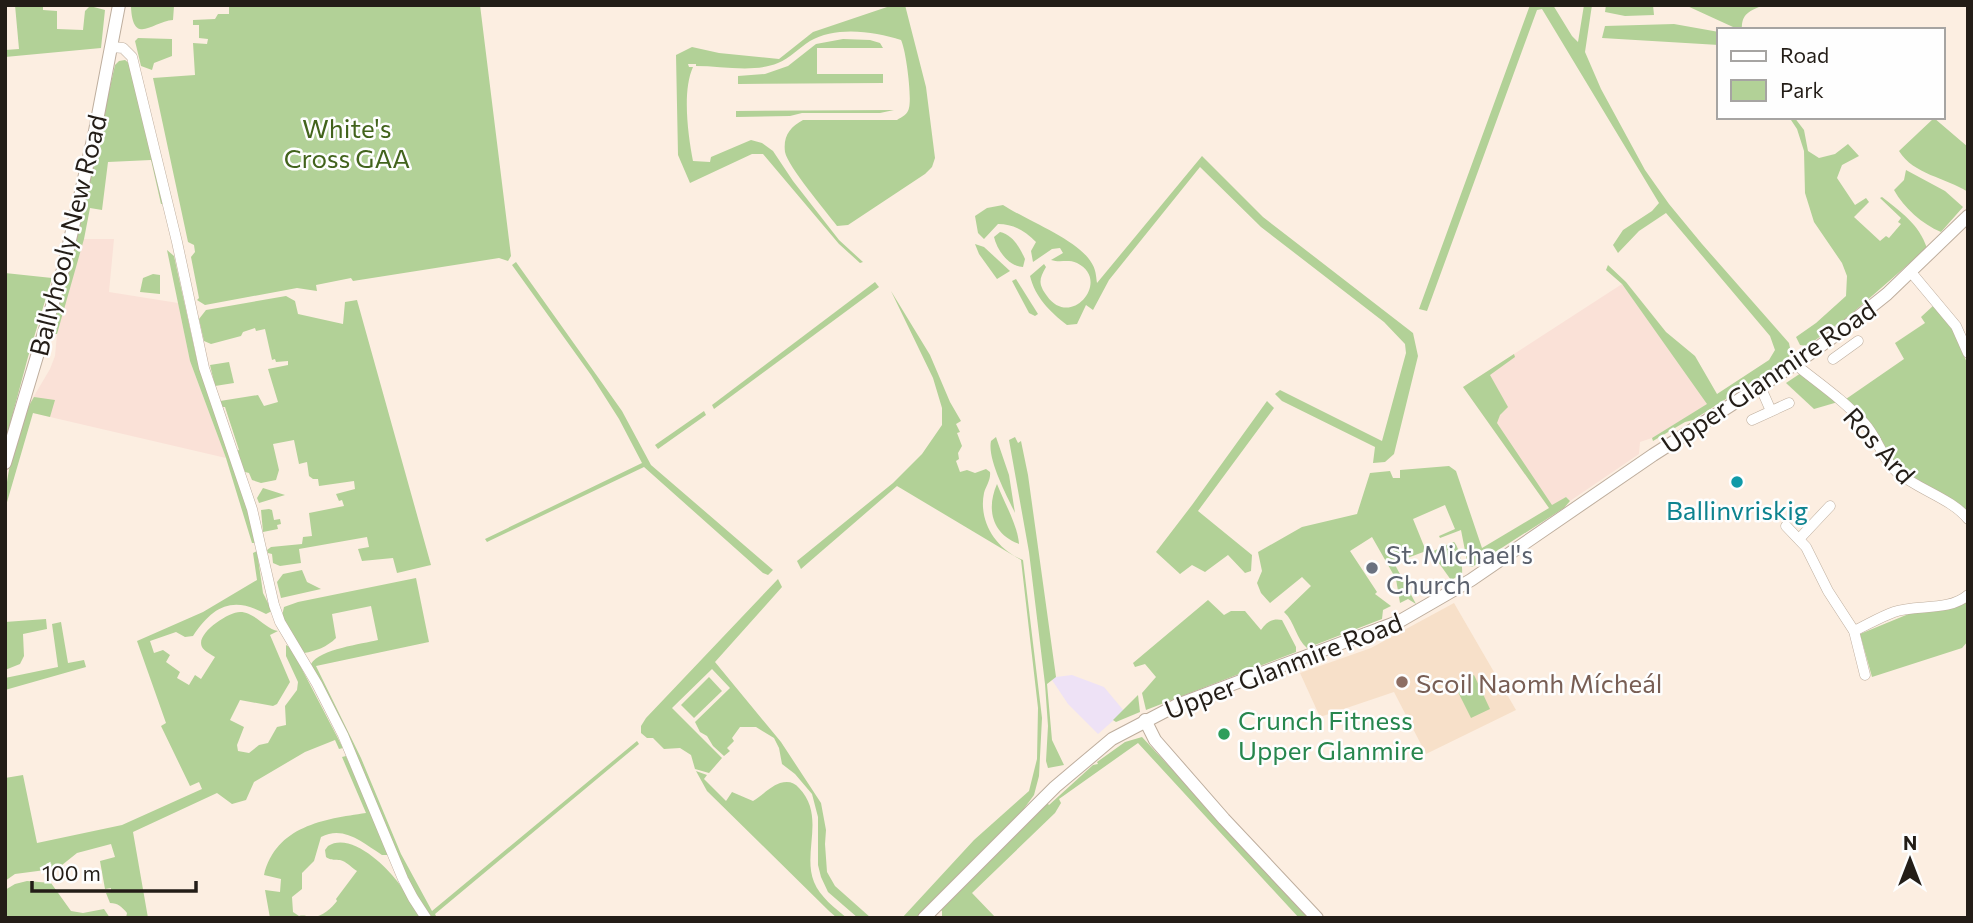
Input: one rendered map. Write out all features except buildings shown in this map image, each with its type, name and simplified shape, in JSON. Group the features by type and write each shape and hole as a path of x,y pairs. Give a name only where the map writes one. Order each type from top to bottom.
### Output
{"main road":[{"name":"Ballyhooly New Road","path":"5,463 64,266 119,5"},
{"name":"Upper Glanmire Road","path":"924,918 1086,759 1112,739 1145,720 1190,700 1381,629 1428,606 1471,580 1653,455 1837,334 1870,308 1968,216"},
{"path":"1145,720 1155,740 1317,918"}],"street":[{"path":"112,47 128,51 135,66 177,242 199,350 252,509 280,622 317,684 343,735 403,879 426,918"},
{"path":"1910,271 1956,326 1968,353"},
{"path":"1956,326 1968,320"},
{"path":"1837,334 1847,349"},
{"path":"1833,359 1858,341"},
{"name":"Ros Ard","path":"1795,363 1866,425 1894,470 1917,488 1955,506 1968,519"},
{"path":"1760,386 1771,411"},
{"path":"1752,420 1788,403"},
{"path":"1800,538 1830,506"},
{"path":"1786,526 1800,538 1828,591 1854,631 1865,676"},
{"path":"1854,631 1893,612 1952,604 1968,595"}],"shaded area":[{"path":"82,239 114,239 109,292 178,303 190,361 226,458 33,413 27,408 55,356 57,334"},
{"path":"1622,284 1708,404 1652,438 1640,442 1639,454 1570,501 1566,497 1549,508 1463,387"},
{"name":"Scoil Naomh Mícheál","path":"1454,603 1516,710 1426,754 1394,692 1320,717 1300,673 1371,648"},
{"path":"1072,675 1104,687 1124,711 1098,734 1068,704 1052,680"}],"green space":[{"path":"15,5 43,5 43,10 57,11 57,29 83,30 85,11 90,6 105,10 101,48 5,57 5,50 19,49"},
{"name":"White's Cross GAA","path":"229,5 480,5 511,256 508,261 499,258 353,281 351,278 316,285 317,291 297,288 205,305 197,300 199,298 191,257 195,252 194,245 188,242 153,78 195,75 193,43 207,44 208,39 199,38 199,25 193,25 193,20 215,19 218,14 229,14"},
{"path":"893,5 905,5 926,87 935,158 932,167 925,174 848,225 837,226 800,178 785,152 786,137 794,126 803,120 897,120 904,115 909,108 910,94 907,63 901,40 867,32 831,33 810,41 782,61 769,66 738,68 688,64 693,67 687,100 693,161 710,162 711,157 751,140 762,143 773,151 839,240 863,262 860,263 839,244 763,154 752,154 690,183 678,155 676,55 692,47 719,53 779,59 813,32"},
{"path":"1530,5 1553,5 1578,42 1584,5 1592,5 1585,52 1601,89 1645,170 1702,244 1789,343 1791,353 1787,360 1693,420 1653,441 1652,438 1707,404 1622,284 1606,270 1608,265 1626,282 1666,332 1695,356 1717,394 1769,360 1775,350 1770,336 1666,213 1639,231 1618,253 1613,245 1623,230 1652,211 1659,203 1542,9 1537,10 1427,311 1419,309"},
{"path":"1606,5 1653,5 1654,15 1625,16 1605,12"},
{"path":"1685,5 1764,5 1745,16 1742,28 1733,27"},
{"path":"174,6 173,20 140,29 133,19 131,7"},
{"path":"1674,24 1717,32 1717,45 1602,38 1605,26"},
{"path":"138,38 172,39 172,56 154,63 152,70 141,66 135,41"},
{"path":"843,39 870,40 880,43 883,48 817,48 817,74 883,74 883,83 738,84 738,76 765,74 788,66 816,44"},
{"path":"125,60 130,64 163,204 151,160 108,162 102,210 90,208 57,334 53,334 115,65"},
{"path":"894,110 880,113 802,113 790,116 736,117 736,111"},
{"path":"1790,119 1796,119 1804,130 1808,151 1819,158 1835,154 1848,144 1859,156 1842,165 1837,178 1855,205 1866,198 1869,202 1854,217 1880,241 1886,236 1889,238 1901,224 1898,222 1901,218 1880,198 1882,197 1914,225 1927,248 1849,316 1807,346 1800,345 1796,337 1846,296 1847,276 1842,263 1814,222 1805,193 1804,151 1797,129"},
{"path":"1935,119 1968,147 1968,192 1921,171 1899,151"},
{"path":"1202,156 1263,217 1413,333 1418,356 1394,454 1385,462 1373,463 1375,447 1282,401 1275,394 1280,390 1382,441 1406,353 1405,344 1384,322 1261,227 1200,167 1109,280 1093,310 1086,305 1077,324 1067,325 1049,309 1039,297 1030,276 1044,264 1046,267 1041,278 1042,288 1057,305 1067,308 1084,299 1089,290 1087,271 1074,262 1051,260 1063,253 1060,248 1052,249 1033,262 1031,251 1036,242 1014,227 998,224 984,239 978,233 975,216 987,208 1003,205 1075,246 1093,265 1097,283"},
{"path":"1906,170 1945,191 1963,207 1941,232 1914,215 1894,190 1904,180"},
{"path":"1000,232 1009,236 1018,246 1025,259 1023,267 1013,264 1001,252 994,237"},
{"path":"975,244 984,247 1010,271 997,279"},
{"path":"167,250 174,256 197,360 243,492 257,543 252,543 226,458 190,361"},
{"path":"516,262 622,411 651,465 773,570 768,575 644,467 487,542 485,539 642,463 619,419 591,375 512,265"},
{"path":"5,273 52,278 5,443"},
{"path":"153,274 160,275 160,294 140,292 143,278"},
{"path":"1016,279 1038,314 1035,316 1029,313 1012,281"},
{"path":"875,282 879,287 714,409 712,405"},
{"path":"891,291 930,355 961,421 956,424 962,446 956,461 960,472 967,470 975,473 986,469 990,472 983,504 987,524 1005,549 1023,560 1042,718 1039,776 1034,795 1023,810 916,918 902,918 974,840 1029,791 1037,759 1038,708 1021,560 897,486 801,569 797,561 893,483 922,454 942,425 942,408 933,378"},
{"path":"286,296 295,301 298,314 343,324 345,302 357,300 431,565 397,573 393,558 362,561 358,549 369,547 367,537 299,549 301,563 280,566 273,563 272,554 267,550 271,547 302,544 303,537 312,536 309,513 344,506 336,494 355,489 354,481 319,486 318,479 309,476 307,462 299,464 294,440 273,444 279,470 276,480 261,483 252,480 249,473 245,472 236,451 239,450 225,407 222,407 220,401 258,395 264,406 278,402 268,369 288,365 288,361 272,360 265,329 256,331 255,328 243,332 241,336 211,344 204,341 199,319 206,310"},
{"path":"1934,305 1953,331 1968,365 1968,513 1903,473 1872,426 1846,399 1904,359 1895,343 1925,323 1921,317"},
{"path":"1514,354 1515,357 1490,375 1508,407 1497,423 1552,505 1566,497 1570,501 1564,508 1472,567 1468,566 1461,530 1440,538 1439,536 1455,529 1445,505 1413,519 1426,551 1394,563 1416,604 1408,599 1400,603 1396,579 1372,537 1350,551 1377,592 1375,594 1391,606 1383,610 1382,619 1307,648 1284,612 1311,586 1302,577 1270,603 1257,583 1262,571 1258,552 1302,527 1357,514 1370,473 1390,471 1393,478 1400,478 1400,470 1449,466 1456,471 1482,548 1549,508 1463,387"},
{"path":"229,362 234,383 215,386 210,365"},
{"path":"1801,373 1838,402 1814,409 1786,383"},
{"path":"34,397 55,400 50,417 33,413 5,509 13,451 22,421"},
{"path":"1267,401 1274,408 1198,511 1252,555 1251,571 1245,573 1228,555 1205,572 1192,565 1180,574 1156,552"},
{"path":"704,411 706,415 658,449 655,445"},
{"path":"996,437 1009,475 1015,513 992,457 991,441"},
{"path":"1015,437 1018,443 1021,441 1028,475 1056,677 1047,684 1052,740 1064,765 1048,768 1045,684 1029,552 1009,440"},
{"path":"997,484 1019,544 1003,534 994,520 992,503"},
{"path":"263,488 285,495 259,503 257,498"},
{"path":"261,510 272,510 274,520 280,519 281,524 277,525 278,529 263,532"},
{"path":"1454,542 1458,548 1462,574 1451,580 1431,552"},
{"path":"257,551 263,593 272,611 266,614 244,605 225,607 209,617 193,636 185,637 176,632 150,641 154,653 163,650 170,655 166,662 180,672 177,678 189,685 195,675 201,679 215,657 202,647 203,636 208,630 235,613 250,615 278,631 270,635 290,682 277,704 273,706 240,700 230,720 244,727 237,745 238,751 249,753 259,745 268,743 277,727 286,725 285,706 297,690 298,682 286,656 286,645 291,648 343,748 339,749 335,740 305,752 254,782 246,800 232,804 217,793 133,832 148,918 126,918 127,913 123,909 110,903 106,893 111,892 111,888 105,889 100,861 115,857 111,844 77,853 53,869 15,874 5,881 5,778 23,775 37,843 122,825 202,789 199,782 190,786 161,726 166,723 137,641 203,612 257,580 253,553"},
{"path":"302,570 307,582 321,589 281,598 277,582 283,574"},
{"path":"416,578 429,642 316,666 361,758 401,854 432,911 637,741 639,744 435,914 437,918 432,918 413,889 311,664 323,654 378,640 371,606 332,614 336,638 321,648 304,653 282,616 284,607 298,602"},
{"path":"778,579 782,587 715,662 781,742 821,803 826,830 827,872 835,886 871,918 858,918 828,892 818,865 818,817 812,794 795,774 782,764 774,738 756,727 740,727 732,738 734,741 727,748 730,751 724,756 707,736 700,732 695,722 730,688 712,669 672,708 722,758 709,773 695,769 691,755 680,748 664,749 653,738 647,738 641,733 641,726 646,718"},
{"path":"1208,600 1224,615 1231,611 1245,611 1261,630 1270,621 1282,620 1296,652 1146,710 1142,693 1156,677 1145,664 1135,667 1133,663"},
{"path":"1968,601 1968,641 1962,648 1872,677 1860,634 1911,613 1953,608"},
{"path":"46,619 47,629 23,634 24,656 20,664 5,670 5,622"},
{"path":"61,622 68,663 84,660 86,667 5,690 5,678 58,667 52,624"},
{"path":"1474,675 1490,709 1471,718 1454,684"},
{"path":"709,677 722,691 694,718 681,705"},
{"path":"1138,695 1140,712 1116,722 1113,720"},
{"path":"1142,737 1310,918 1299,918 1138,743 1059,799 1061,803 1055,813 972,893 996,918 942,918 942,911 939,909 1047,803 1049,805 1093,765 1098,764 1097,762 1125,742"},
{"path":"346,756 389,855 382,855 345,834 321,837 314,861 302,873 302,889 292,897 293,912 299,916 319,916 337,901 357,871 342,861 326,857 325,850 337,843 346,843 366,852 384,866 421,918 270,918 265,890 280,892 281,879 264,875 279,845 290,835 318,822 366,813 342,757"},
{"path":"696,771 707,775 704,779 726,801 732,792 753,801 780,783 791,782 797,786 811,810 810,859 814,882 824,897 847,918 837,918 829,911 707,791"},
{"path":"27,881 51,883 71,911 83,913 104,909 110,918 5,918 5,890"}],"place":[{"name":"Ballinvriskig","path":"1737,482"},
{"name":"St. Michael's Church","path":"1372,568"},
{"name":"Scoil Naomh Mícheál","path":"1402,682"},
{"name":"Crunch Fitness Upper Glanmire","path":"1224,734"}]}
